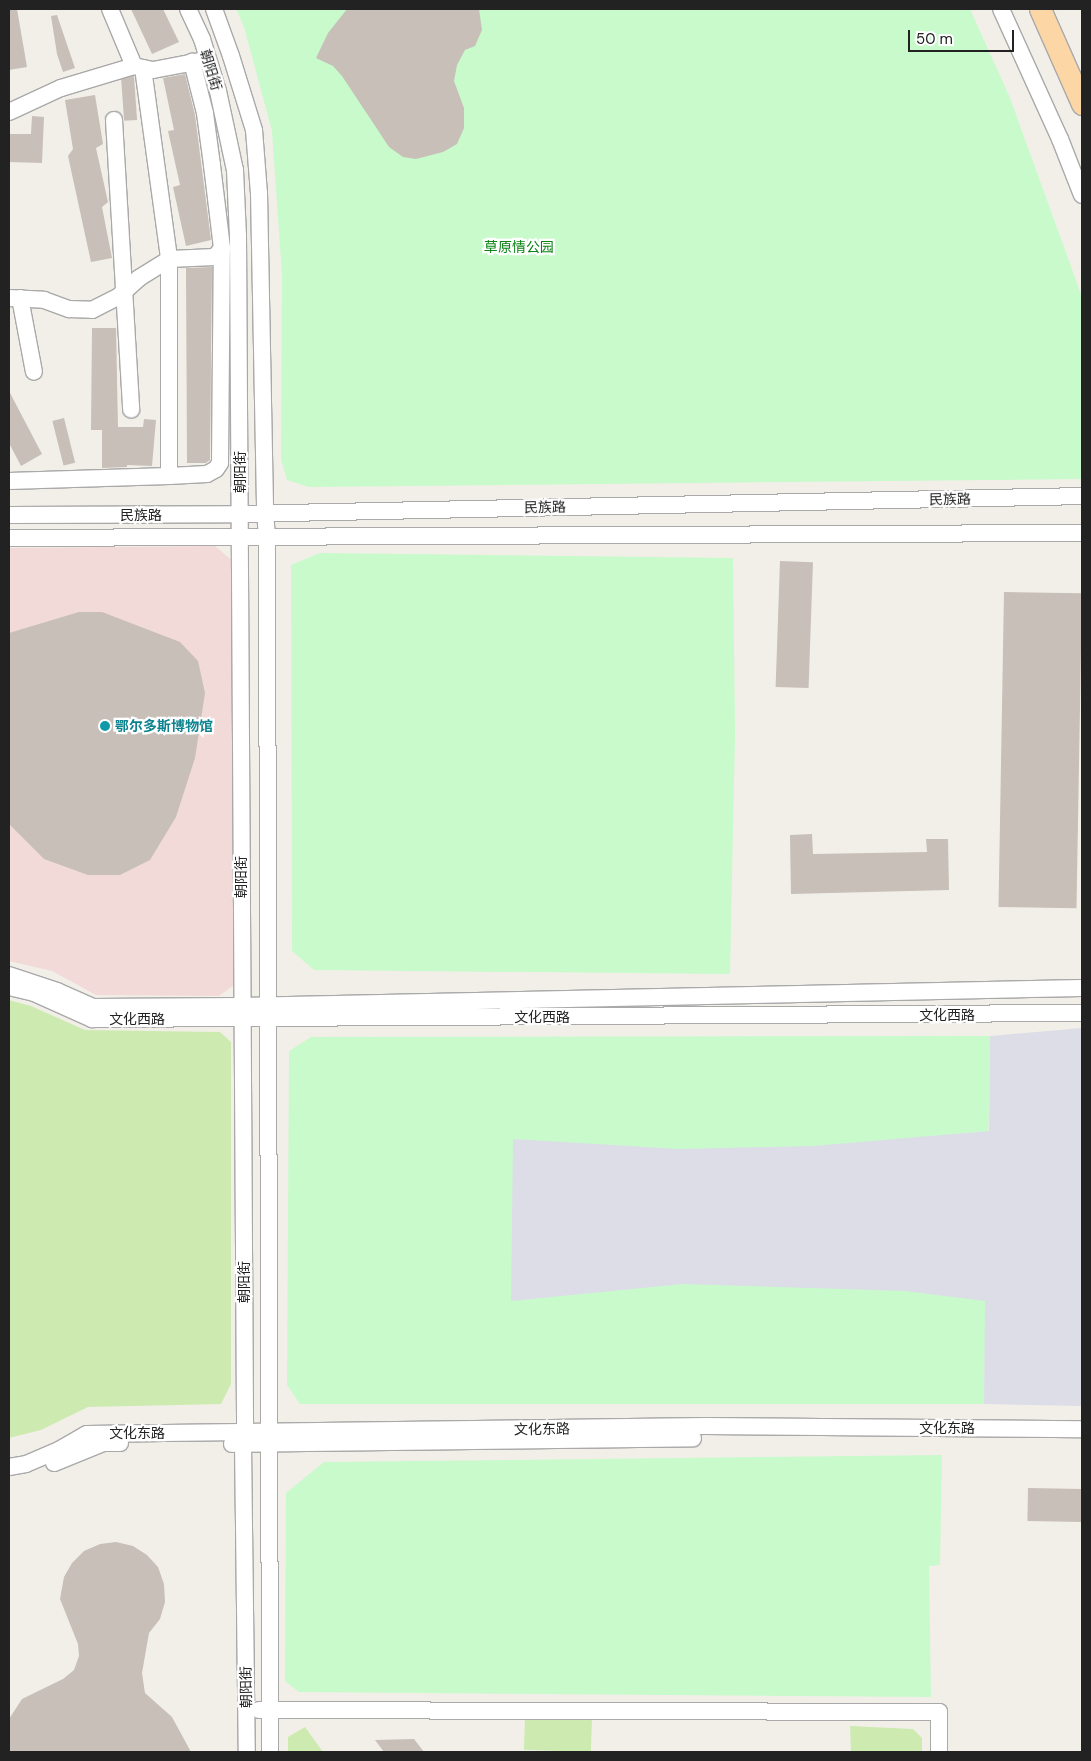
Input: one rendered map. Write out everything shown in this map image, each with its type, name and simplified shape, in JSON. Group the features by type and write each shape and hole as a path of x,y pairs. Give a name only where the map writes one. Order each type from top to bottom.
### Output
{"main road":[{"path":"1040,9 1082,104"}],"street":[{"path":"110,9 139,67 169,259 168,476"},
{"name":"朝阳街","path":"188,9 200,61 218,91 235,170 240,347 239,514 241,538 247,1752"},
{"name":"朝阳街","path":"214,9 254,130 259,193 264,513 267,536 271,1438 270,1752"},
{"path":"1001,9 1060,139 1082,194"},
{"path":"9,112 61,88 139,67 153,70 200,61 222,248 220,463 216,469 207,474 9,480"},
{"path":"114,120 130,410"},
{"path":"34,372 14,298 44,300 69,309 92,310 124,291 138,278 169,259 215,257 222,248"},
{"name":"民族路","path":"9,515 239,514 1082,496"},
{"name":"民族路","path":"9,538 1082,533"},
{"name":"文化西路","path":"9,975 57,991 93,1006 242,1012 1082,1013"},
{"name":"文化西路","path":"9,987 34,993 92,1019 242,1012"},
{"name":"文化西路","path":"269,1012 1082,988"},
{"name":"文化东路","path":"271,1438 706,1426 1082,1429"},
{"name":"文化东路","path":"9,1467 26,1464 87,1434 244,1438 1082,1440"},
{"name":"文化东路","path":"9,1477 103,1443 244,1438"},
{"path":"246,1710 939,1712 939,1752"}],"shaded area":[{"path":"215,546 235,563 234,985 219,996 96,995 52,971 9,961 9,548"},
{"path":"1082,1028 1082,1406 984,1404 985,1301 905,1291 683,1284 511,1301 513,1139 679,1149 813,1146 989,1131 990,1036"}],"green space":[{"name":"草原情公园","path":"236,9 970,9 1010,98 1082,297 1082,479 309,487 287,480 281,459 282,275 272,131 244,27"},
{"path":"320,553 733,558 735,734 730,974 314,970 292,951 291,565"},
{"path":"9,1000 31,1006 85,1030 220,1032 231,1042 231,1384 221,1404 88,1407 41,1430 9,1438"},
{"path":"990,1036 984,1404 300,1404 287,1385 289,1051 311,1037"},
{"path":"942,1455 940,1565 929,1566 931,1697 299,1692 285,1681 286,1493 324,1462"},
{"path":"525,1717 592,1719 591,1752 524,1750"},
{"path":"850,1726 913,1729 922,1738 922,1752 851,1752"},
{"path":"305,1727 323,1752 288,1752 288,1737"}],"building":[{"path":"9,9 17,9 27,67 9,70"},
{"path":"131,9 163,9 179,42 152,54"},
{"path":"347,9 479,9 482,30 475,46 465,50 457,65 454,81 464,108 464,128 457,144 443,152 416,159 403,157 389,147 342,76 333,66 316,58 328,33"},
{"path":"57,15 75,68 63,72 57,54 51,16"},
{"path":"185,74 195,115 211,240 186,246 173,187 180,185 168,131 174,130 163,78"},
{"path":"134,76 137,120 124,121 121,77"},
{"path":"95,95 103,144 96,148 108,202 102,207 112,258 91,262 68,156 73,149 65,100"},
{"path":"32,116 44,117 42,163 9,162 9,134 31,134"},
{"path":"212,267 210,460 206,463 187,463 186,268"},
{"path":"92,328 116,328 118,427 143,427 144,419 156,420 152,466 127,465 127,467 102,468 102,430 91,430"},
{"path":"9,391 42,454 21,466 9,443"},
{"path":"64,418 75,463 63,466 52,421"},
{"path":"780,561 813,562 809,688 776,687"},
{"path":"1004,592 1082,593 1076,908 999,907"},
{"name":"鄂尔多斯博物馆","path":"79,612 102,612 180,642 198,661 205,693 195,758 176,817 150,860 120,875 88,875 44,859 9,824 9,633"},
{"path":"812,834 813,854 927,852 926,839 948,839 949,890 791,894 790,835"},
{"path":"1028,1488 1082,1489 1081,1522 1027,1521"},
{"path":"116,1542 133,1546 147,1555 158,1567 164,1584 165,1602 160,1619 149,1633 142,1673 145,1693 172,1717 191,1752 9,1752 9,1719 22,1699 63,1679 74,1670 79,1656 78,1644 60,1599 64,1577 72,1563 84,1551 100,1544"},
{"path":"414,1739 424,1752 384,1752 375,1740"}],"place":[{"name":"鄂尔多斯博物馆","path":"105,726"}]}
